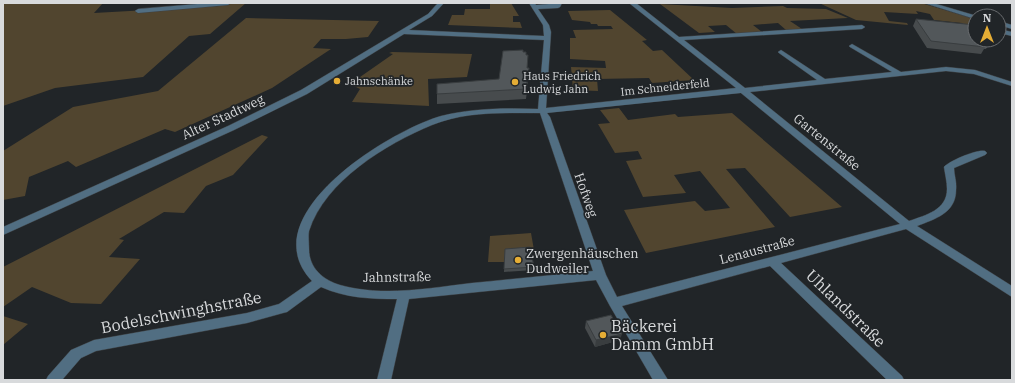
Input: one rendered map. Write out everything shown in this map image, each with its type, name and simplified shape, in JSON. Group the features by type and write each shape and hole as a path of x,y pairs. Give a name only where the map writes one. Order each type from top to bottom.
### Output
{"street":[{"path":"138,11 228,3"},
{"name":"Alter Stadtweg","path":"3,230 264,112 312,87 404,32 430,15 441,3"},
{"name":"Hofweg","path":"533,5 555,6 559,3"},
{"name":"Gartenstraße","path":"632,3 743,90 908,225 1012,292"},
{"path":"927,3 967,14"},
{"name":"Hofweg","path":"533,5 546,25 547,38 542,111 546,117 600,275 614,303 661,380"},
{"path":"677,39 862,27"},
{"path":"824,30 837,37"},
{"path":"404,32 547,38"},
{"path":"852,46 898,73"},
{"path":"781,52 823,81"},
{"name":"Im Schneiderfeld","path":"542,111 898,73 957,69 976,72 1012,84"},
{"path":"320,282 304,260 301,246 302,232 312,211 327,190 368,156 408,132 431,122 451,117 495,111 542,111"},
{"name":"Lenaustraße","path":"614,303 908,225 938,213 946,208 952,194 949,167 952,164 982,153"},
{"name":"Uhlandstraße","path":"772,261 897,380"},
{"name":"Jahnstraße","path":"320,282 338,289 367,295 404,294 600,275"},
{"name":"Bodelschwinghstraße","path":"53,380 76,354 94,346 247,318 283,308 320,282"},
{"path":"384,380 404,294"}],"shaded area":[{"path":"3,3 103,3 94,13 219,6 246,3 210,34 189,36 143,77 55,88 3,106"},
{"path":"490,3 511,3 519,16 513,16 513,22 520,22 522,28 448,25 452,15 464,15 465,9 490,9"},
{"path":"819,3 921,3 967,17 967,25 962,23 934,20 930,14 916,11 918,14 884,12 889,21 907,23 908,25 856,20"},
{"path":"660,4 732,8 783,6 787,8 826,9 848,18 790,21 802,29 786,30 778,23 753,25 762,32 737,34 726,25 708,26 715,32 699,33"},
{"path":"610,10 647,40 642,41 653,51 662,50 694,80 652,83 649,78 597,79 598,91 573,90 571,67 606,68 605,61 570,59 570,38 576,38 573,30 613,29 611,26 598,26 597,24 591,24 590,22 572,20 568,11"},
{"path":"246,18 379,21 368,37 321,39 313,48 331,49 272,88 175,132 165,129 76,167 68,161 29,177 25,196 3,200 3,151 73,107 158,91"},
{"path":"389,53 472,54 467,77 428,79 429,106 352,102 360,89 350,84 393,54"},
{"path":"619,108 628,120 675,114 678,117 732,113 842,207 790,217 745,168 726,169 775,227 646,253 624,210 695,201 705,211 730,208 700,171 674,175 686,193 643,197 626,161 642,159 638,151 615,153 598,124 610,123 600,110"},
{"path":"262,135 268,137 233,175 206,186 184,213 164,212 119,239 124,240 109,257 140,259 101,304 71,303 32,287 3,307 3,267"},
{"path":"531,233 534,250 505,253 505,262 488,262 490,236"},
{"path":"3,316 28,324 3,345"}],"building":[{"path":"916,19 967,24 967,45 931,41"},
{"path":"523,50 523,52 526,52 526,55 528,55 527,68 529,68 526,89 437,94 437,84 499,79 503,51"},
{"name":"Zwergenhäuschen Dudweiler","path":"530,247 534,267 504,269 505,249"},
{"path":"611,315 622,334 596,340 586,321"}],"place":[{"name":"Jahnschänke","path":"337,81"},
{"name":"Haus Friedrich Ludwig Jahn","path":"515,82"},
{"name":"Zwergenhäuschen Dudweiler","path":"518,260"},
{"name":"Bäckerei Damm GmbH","path":"603,335"}]}
